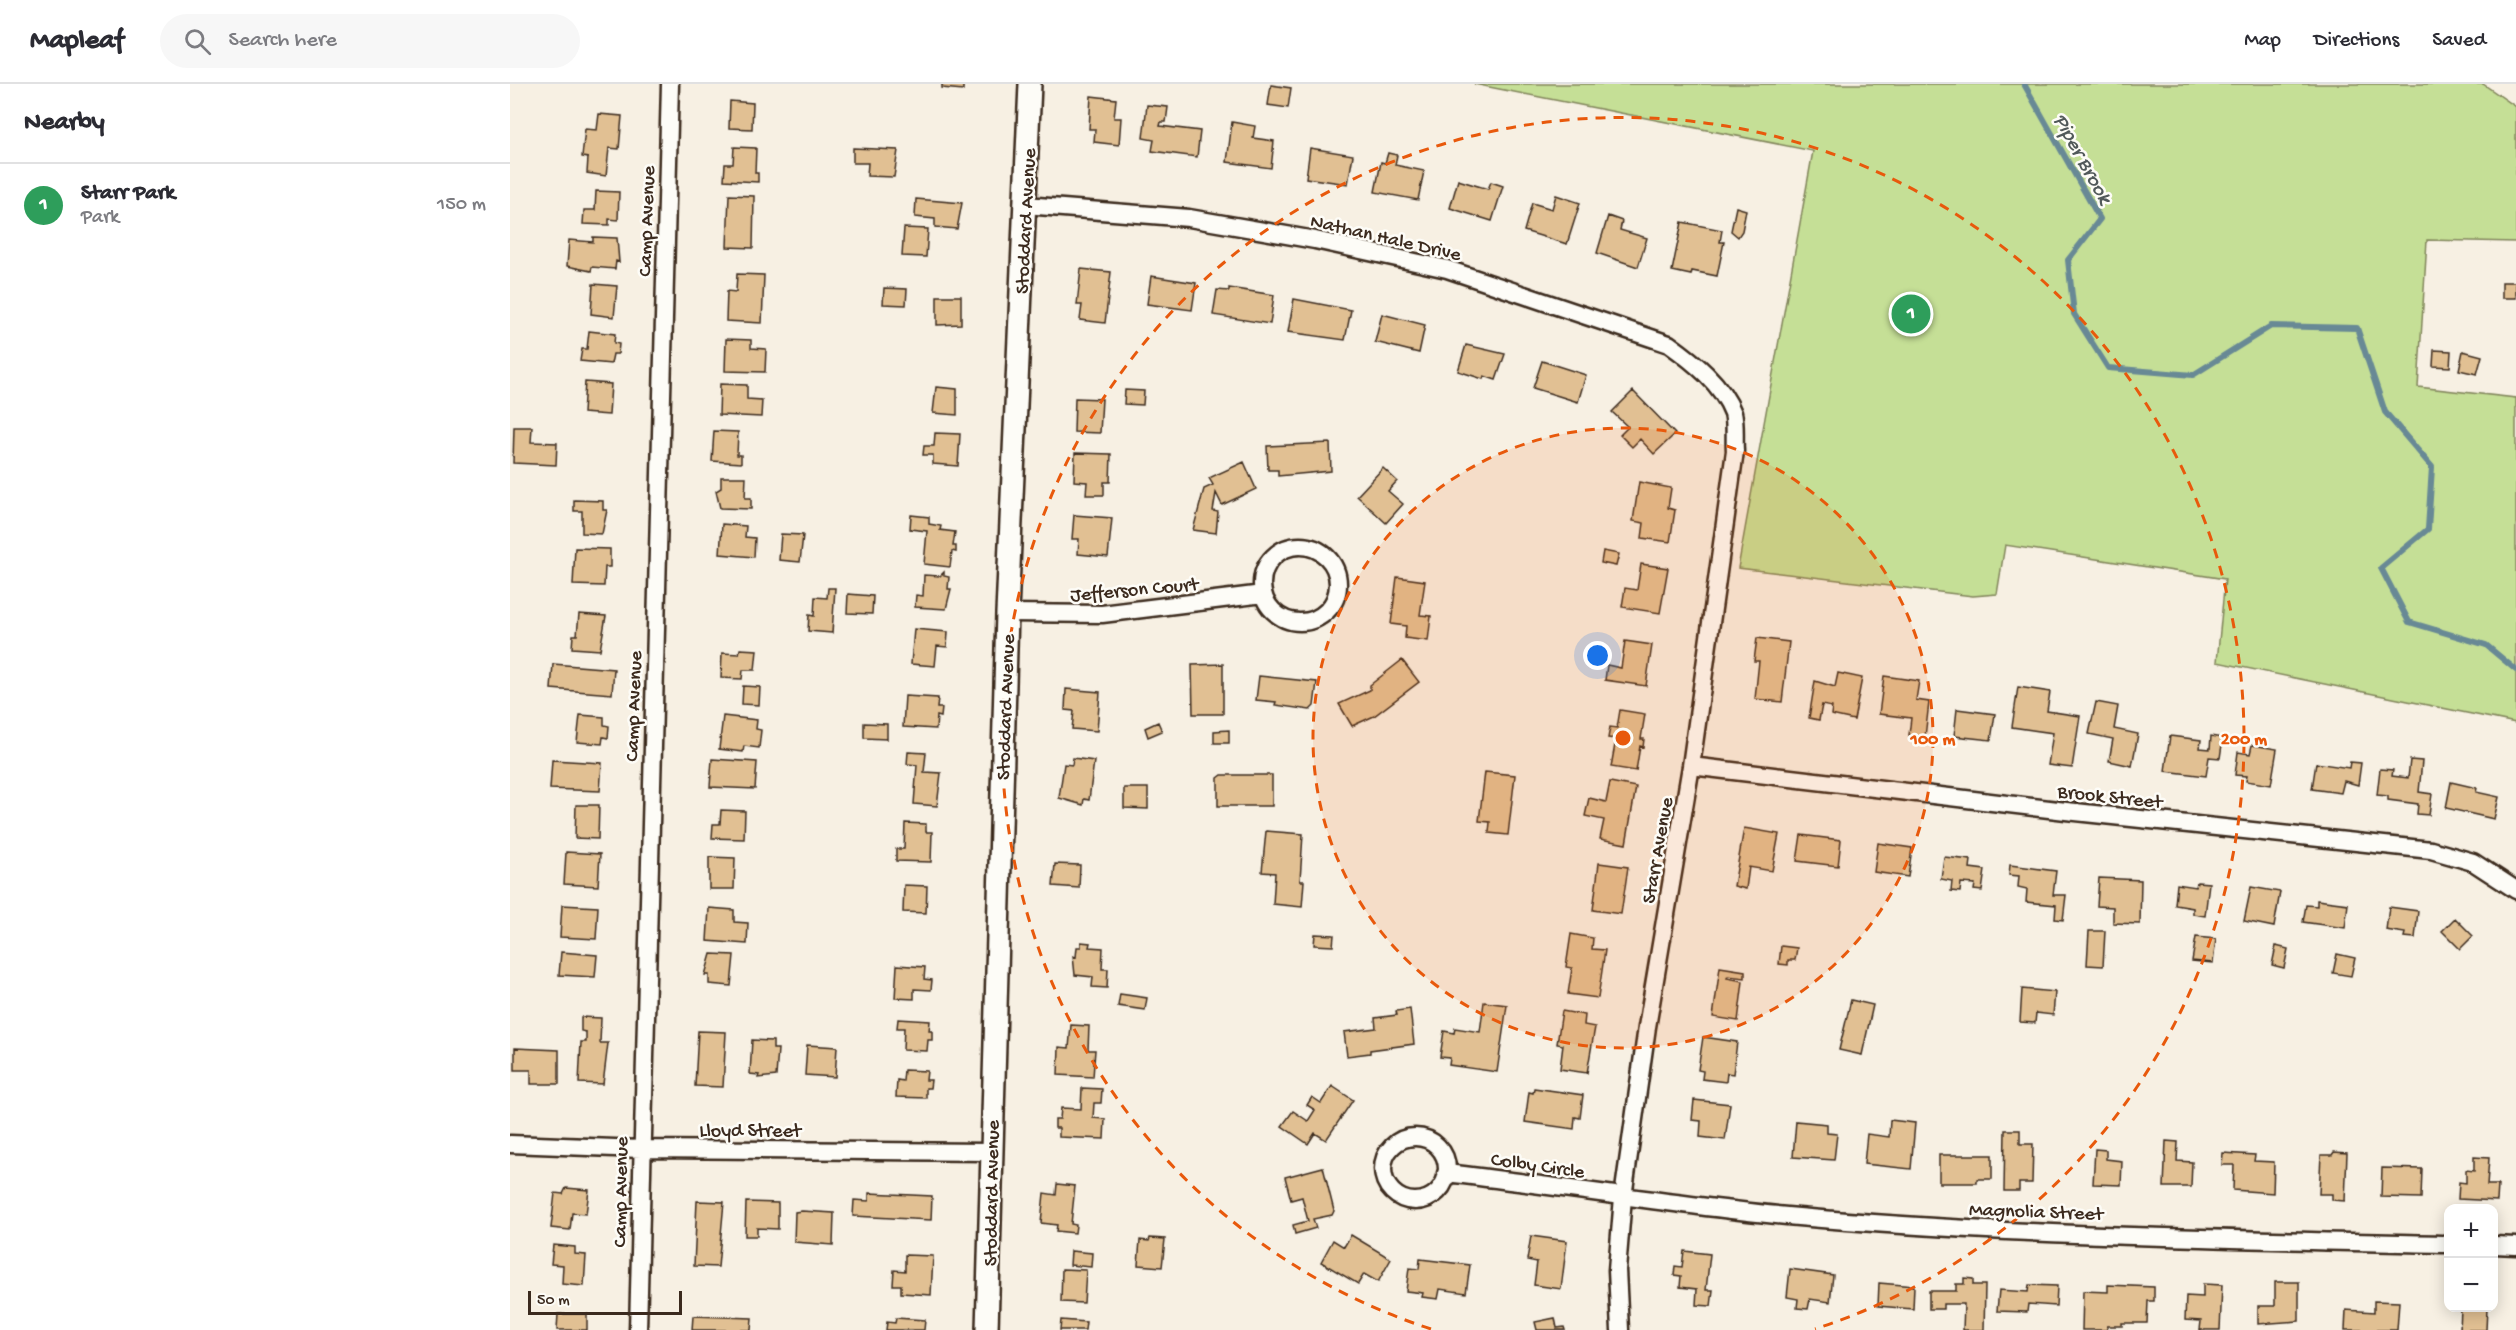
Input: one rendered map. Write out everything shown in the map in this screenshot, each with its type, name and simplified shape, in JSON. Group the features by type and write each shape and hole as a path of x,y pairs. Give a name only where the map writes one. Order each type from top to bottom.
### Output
{"street":[{"name":"Camp Avenue","path":"638,1330 670,84"},
{"name":"Stoddard Avenue","path":"987,1330 990,1152 1007,613 1030,84"},
{"name":"Nathan Hale Drive","path":"1025,205 1189,218 1315,240 1447,269 1670,345 1693,361 1714,383"},
{"name":"Starr Avenue","path":"1620,1330 1617,1270 1623,1197 1647,1027 1691,766 1735,451 1733,414 1714,383"},
{"path":"1294,546 1307,547 1319,552 1329,560 1338,584 1329,608 1310,621 1286,620 1268,605 1263,594 1263,576 1272,558 1294,546"},
{"name":"Jefferson Court","path":"1007,613 1102,614 1186,606 1263,594"},
{"name":"Brook Street","path":"1691,766 2066,811 2431,850 2473,862 2516,890"},
{"name":"Lloyd Street","path":"510,1144 641,1149 990,1152"},
{"name":"Colby Circle","path":"1446,1173 1623,1197"},
{"name":"Magnolia Street","path":"1623,1197 1787,1216 1959,1229 2444,1244"},
{"path":"2498,1245 2516,1246"}],"green space":[{"path":"1474,84 2483,84 2516,107 2516,242 2427,240 2418,387 2516,398 2516,723 2217,662 2225,579 2005,545 1997,594 1973,596 1738,568 1813,151"}],"building":[{"path":"942,84 963,84 963,90 942,88"},
{"path":"1271,85 1291,88 1288,108 1268,105"},
{"path":"1091,96 1116,99 1114,118 1121,118 1119,145 1094,142 1095,129 1089,129"},
{"path":"730,101 753,103 752,129 729,128"},
{"path":"1147,105 1168,107 1166,122 1161,122 1160,126 1200,131 1197,157 1152,151 1154,140 1143,138"},
{"path":"599,114 622,116 619,149 609,148 606,176 587,173 588,158 582,157 585,129 597,130"},
{"path":"1232,122 1255,126 1253,138 1274,141 1271,168 1227,162"},
{"path":"734,147 756,148 755,173 758,173 758,182 724,180 725,164 733,164"},
{"path":"853,148 898,150 894,177 867,176 868,163 853,163"},
{"path":"1310,148 1353,155 1348,184 1306,178"},
{"path":"1388,153 1397,155 1395,165 1424,171 1418,200 1375,192 1381,162 1385,163"},
{"path":"1458,180 1488,189 1491,182 1503,186 1492,221 1450,208"},
{"path":"596,191 619,192 618,220 609,219 609,225 583,224 584,210 595,210"},
{"path":"729,195 754,196 753,248 727,247"},
{"path":"1556,195 1580,203 1567,244 1524,231 1532,203 1552,209"},
{"path":"916,199 962,203 957,229 935,227 935,219 915,217"},
{"path":"1736,207 1746,210 1742,231 1738,237 1731,231"},
{"path":"1608,216 1622,221 1620,230 1647,238 1638,267 1597,253"},
{"path":"1682,222 1722,230 1720,242 1724,242 1717,276 1692,271 1691,275 1672,271"},
{"path":"904,228 928,229 926,257 902,256"},
{"path":"593,237 617,238 619,262 616,261 615,269 592,267 591,271 567,266 569,240 593,242"},
{"path":"1081,269 1111,272 1105,323 1080,320 1082,305 1077,305"},
{"path":"737,274 764,275 762,323 726,321 727,291 736,292"},
{"path":"1151,276 1196,283 1192,310 1147,304"},
{"path":"2502,282 2516,282 2516,298 2502,298"},
{"path":"593,284 617,286 614,317 591,314"},
{"path":"884,288 907,289 906,305 883,304"},
{"path":"1229,288 1274,295 1270,324 1213,315 1217,290 1229,291"},
{"path":"937,296 961,296 961,324 937,325"},
{"path":"1294,299 1351,310 1345,340 1288,332"},
{"path":"1382,314 1425,325 1419,353 1375,342"},
{"path":"589,331 615,334 614,343 619,344 618,354 613,354 611,364 580,361 582,349 587,349"},
{"path":"726,339 751,340 751,348 766,349 765,372 725,371"},
{"path":"1466,345 1505,354 1496,380 1484,376 1483,379 1458,371"},
{"path":"2434,350 2451,351 2450,367 2433,366"},
{"path":"2463,351 2482,356 2477,374 2459,370"},
{"path":"1542,361 1586,375 1578,402 1533,388"},
{"path":"585,382 611,384 609,415 583,413"},
{"path":"720,384 747,385 747,399 762,400 761,417 719,415"},
{"path":"936,387 957,389 957,415 933,413"},
{"path":"1125,390 1144,391 1143,405 1124,404"},
{"path":"1633,391 1675,434 1654,454 1640,439 1632,447 1620,435 1628,427 1612,412"},
{"path":"1075,398 1102,399 1100,433 1074,432"},
{"path":"514,427 532,427 531,442 557,443 556,465 513,463"},
{"path":"714,431 738,432 737,455 741,455 741,463 712,461"},
{"path":"935,433 960,434 958,466 933,464 933,455 923,455 924,446 934,446"},
{"path":"1330,443 1331,471 1278,476 1278,470 1268,470 1267,446"},
{"path":"1075,453 1111,454 1110,482 1104,482 1104,495 1086,495 1087,482 1074,481"},
{"path":"1244,462 1256,489 1222,505 1216,493 1213,511 1218,512 1216,533 1193,530 1204,489 1213,485 1209,478"},
{"path":"1383,468 1397,481 1388,491 1403,504 1386,523 1357,496"},
{"path":"721,477 746,477 745,498 751,498 751,509 720,508 716,491 721,488"},
{"path":"1639,482 1671,488 1668,508 1675,510 1670,542 1642,538 1644,523 1633,521"},
{"path":"574,500 603,501 603,510 607,510 602,534 582,533 582,511 574,511"},
{"path":"911,515 929,517 929,524 941,526 940,530 955,532 953,546 956,546 956,552 952,551 950,567 924,564 927,531 910,529"},
{"path":"1074,515 1112,518 1108,557 1078,554 1079,539 1072,539"},
{"path":"722,524 746,526 745,537 755,538 754,557 720,554"},
{"path":"781,534 803,535 800,562 779,560"},
{"path":"575,548 610,549 610,567 605,567 604,586 573,585"},
{"path":"1603,551 1619,554 1616,566 1601,563"},
{"path":"1641,564 1668,568 1660,613 1622,607 1625,588 1637,590"},
{"path":"944,572 944,576 949,577 948,589 951,589 946,609 915,607 916,595 923,596 924,575 940,576"},
{"path":"1397,577 1425,581 1420,615 1431,616 1428,641 1405,638 1406,626 1391,624"},
{"path":"828,588 835,588 832,633 808,631 809,615 814,616 815,597 827,598"},
{"path":"848,594 873,596 872,614 847,613"},
{"path":"579,614 606,616 600,650 572,648 573,635 577,635"},
{"path":"914,629 948,632 947,647 937,646 935,666 911,664"},
{"path":"1757,638 1789,642 1782,702 1755,699 1759,661 1754,661"},
{"path":"1625,641 1652,645 1646,686 1605,680 1607,665 1621,668"},
{"path":"740,649 757,650 755,670 743,670 742,679 721,678 722,653 739,654"},
{"path":"1402,660 1419,682 1374,716 1352,726 1339,704 1370,690 1370,685"},
{"path":"553,664 614,669 612,694 551,689"},
{"path":"1223,664 1223,714 1193,714 1192,665"},
{"path":"1838,673 1862,678 1854,720 1831,715 1832,707 1822,705 1819,720 1809,718 1815,681 1835,687"},
{"path":"1259,676 1317,682 1314,706 1310,710 1256,700"},
{"path":"1884,676 1919,681 1916,700 1929,702 1925,737 1909,735 1911,718 1879,714"},
{"path":"743,686 760,687 759,705 742,704"},
{"path":"2018,687 2050,692 2047,711 2080,716 2072,768 2048,765 2053,733 2012,727"},
{"path":"1066,689 1100,692 1097,731 1072,729 1074,711 1065,710"},
{"path":"905,696 938,698 937,708 942,708 941,717 937,716 936,729 903,727"},
{"path":"2096,702 2118,706 2114,729 2138,734 2132,766 2109,761 2113,739 2089,734"},
{"path":"1957,709 1995,714 1991,740 1954,736"},
{"path":"1620,710 1645,714 1641,739 1644,739 1643,747 1640,746 1636,771 1611,767 1616,739 1608,738 1610,727 1617,728"},
{"path":"580,715 604,717 604,725 609,726 608,738 603,737 602,744 577,742"},
{"path":"723,716 757,720 756,729 761,730 759,748 744,746 743,752 719,749"},
{"path":"1158,722 1162,731 1148,737 1145,728"},
{"path":"864,723 887,724 887,739 864,738"},
{"path":"1229,730 1229,743 1214,743 1214,731"},
{"path":"2170,736 2201,740 2200,748 2210,749 2211,736 2223,738 2220,758 2209,757 2206,776 2165,771"},
{"path":"2252,745 2277,749 2271,785 2246,781 2247,776 2235,775 2238,752 2250,754"},
{"path":"908,752 926,753 924,772 941,773 937,806 914,804 917,765 907,764"},
{"path":"1073,758 1094,761 1089,800 1084,799 1083,805 1059,798 1064,764 1072,765"},
{"path":"712,759 757,762 755,789 710,787"},
{"path":"552,760 602,763 600,791 550,789"},
{"path":"2410,760 2422,761 2419,792 2432,794 2429,815 2417,814 2418,804 2388,800 2388,796 2377,795 2380,769 2393,770 2392,776 2408,778"},
{"path":"2350,762 2361,763 2358,785 2344,781 2341,793 2312,789 2316,763 2349,768"},
{"path":"1485,772 1515,775 1508,835 1489,833 1490,822 1479,821"},
{"path":"1222,775 1272,775 1272,806 1218,806 1218,778"},
{"path":"1610,782 1636,787 1626,844 1600,839 1604,820 1585,816 1589,798 1606,802"},
{"path":"2451,782 2477,788 2476,792 2499,797 2494,819 2446,808"},
{"path":"1124,788 1148,788 1148,809 1124,808"},
{"path":"576,805 599,805 598,839 575,838"},
{"path":"721,810 745,811 744,839 712,838 713,824 720,824"},
{"path":"905,823 926,824 926,832 932,832 931,862 896,861 896,849 904,849"},
{"path":"1744,828 1779,834 1772,871 1749,867 1746,889 1734,886"},
{"path":"1266,831 1303,834 1300,881 1304,881 1302,907 1273,904 1275,873 1262,872"},
{"path":"1801,835 1841,840 1838,866 1797,861"},
{"path":"1878,843 1912,848 1908,877 1874,872"},
{"path":"566,852 600,854 598,886 564,884"},
{"path":"709,857 735,858 734,889 709,889"},
{"path":"1944,857 1971,860 1970,868 1985,870 1982,891 1974,890 1975,884 1961,883 1960,892 1951,891 1952,881 1941,879"},
{"path":"1599,863 1628,867 1621,914 1593,910"},
{"path":"1055,864 1080,865 1079,888 1053,886"},
{"path":"2010,865 2056,871 2053,895 2066,895 2063,920 2055,919 2056,905 2026,902 2027,889 2018,887 2019,876 2009,875"},
{"path":"2099,878 2141,880 2140,924 2113,923 2113,907 2097,906"},
{"path":"2197,882 2209,883 2205,916 2193,914 2193,908 2175,905 2177,884 2196,887"},
{"path":"904,885 927,886 926,913 903,912"},
{"path":"2251,887 2280,892 2274,927 2244,921"},
{"path":"2317,900 2348,904 2345,928 2303,922 2306,905 2317,906"},
{"path":"562,905 598,907 596,939 560,937"},
{"path":"2389,907 2418,911 2415,938 2404,937 2405,933 2386,930"},
{"path":"709,908 734,910 734,922 748,923 747,944 707,941"},
{"path":"2455,918 2473,936 2460,949 2442,931"},
{"path":"2089,931 2105,931 2103,966 2087,965"},
{"path":"1315,934 1334,935 1333,946 1314,945"},
{"path":"1571,934 1593,938 1592,949 1605,950 1598,998 1568,994 1572,968 1566,967"},
{"path":"2196,937 2216,939 2213,963 2192,961"},
{"path":"1081,942 1090,943 1089,947 1103,948 1102,969 1108,969 1107,988 1092,987 1093,977 1075,975 1073,956 1076,957 1077,947 1081,947"},
{"path":"1781,946 1797,948 1795,960 1788,960 1788,965 1779,964"},
{"path":"2276,946 2288,949 2284,968 2272,965"},
{"path":"561,952 597,955 595,977 559,975"},
{"path":"711,954 734,955 731,986 709,984 709,975 705,975"},
{"path":"2337,954 2355,958 2351,976 2333,973"},
{"path":"897,965 925,967 924,979 932,980 931,990 914,989 914,999 895,998"},
{"path":"1720,967 1745,971 1745,978 1728,976 1727,978 1743,981 1738,1021 1713,1017"},
{"path":"2022,989 2055,992 2053,1015 2036,1013 2035,1023 2020,1022"},
{"path":"1120,994 1147,998 1145,1010 1118,1006"},
{"path":"1851,1000 1873,1005 1862,1055 1839,1050"},
{"path":"1484,1002 1507,1005 1497,1072 1449,1065 1450,1058 1440,1057 1444,1031 1454,1033 1455,1028 1480,1032"},
{"path":"1410,1009 1414,1044 1370,1050 1370,1053 1347,1056 1344,1032 1376,1028 1375,1018 1397,1015 1396,1011"},
{"path":"1562,1011 1585,1015 1584,1025 1595,1027 1587,1073 1560,1069 1563,1045 1557,1044"},
{"path":"581,1017 601,1018 600,1043 608,1043 603,1084 579,1083 581,1042 586,1042 586,1032 581,1031"},
{"path":"898,1019 930,1021 929,1031 932,1031 932,1040 928,1040 927,1051 903,1050 904,1028 897,1028"},
{"path":"1071,1025 1089,1026 1088,1050 1095,1050 1093,1077 1058,1075 1059,1047 1069,1048"},
{"path":"698,1031 726,1032 723,1087 695,1086"},
{"path":"1703,1037 1737,1042 1733,1074 1727,1073 1726,1082 1702,1079 1703,1071 1698,1070"},
{"path":"752,1040 773,1041 773,1049 778,1049 776,1076 758,1078 759,1075 750,1074"},
{"path":"807,1045 837,1047 835,1077 805,1075"},
{"path":"515,1048 559,1050 559,1084 531,1084 531,1070 515,1070"},
{"path":"904,1070 927,1071 926,1080 931,1080 930,1088 926,1088 926,1098 896,1097 897,1080 903,1081"},
{"path":"1332,1086 1353,1100 1326,1140 1315,1133 1308,1144 1282,1126 1293,1111 1308,1121 1315,1110 1307,1105 1312,1097 1321,1103"},
{"path":"1082,1088 1102,1089 1101,1103 1094,1103 1093,1118 1105,1119 1104,1139 1059,1137 1059,1128 1055,1128 1055,1119 1060,1119 1061,1108 1081,1109"},
{"path":"1534,1088 1583,1095 1580,1118 1575,1117 1574,1129 1525,1122 1529,1092 1533,1093"},
{"path":"1694,1100 1730,1104 1725,1140 1700,1137 1701,1121 1692,1120"},
{"path":"1890,1120 1915,1123 1911,1169 1864,1164 1867,1134 1889,1137"},
{"path":"1796,1121 1827,1124 1827,1133 1837,1134 1834,1160 1793,1157"},
{"path":"2005,1130 2020,1130 2020,1144 2033,1144 2032,1183 2019,1183 2019,1191 2004,1191"},
{"path":"2166,1141 2178,1142 2177,1161 2192,1162 2191,1187 2164,1187"},
{"path":"2095,1149 2106,1150 2106,1159 2122,1161 2121,1185 2093,1184"},
{"path":"2334,1152 2347,1153 2345,1201 2332,1200 2332,1194 2319,1194 2321,1155 2332,1155"},
{"path":"2223,1153 2255,1155 2254,1161 2274,1162 2273,1193 2233,1190 2234,1165 2222,1165"},
{"path":"1939,1155 1992,1155 1992,1179 1977,1179 1977,1183 1939,1183"},
{"path":"2474,1157 2489,1158 2487,1185 2498,1185 2497,1201 2458,1199 2459,1182 2466,1183 2466,1170 2474,1171"},
{"path":"1323,1167 1334,1211 1332,1215 1313,1219 1316,1228 1295,1234 1293,1225 1308,1221 1302,1197 1291,1200 1285,1177"},
{"path":"2382,1168 2422,1169 2421,1198 2381,1197"},
{"path":"1057,1184 1075,1186 1071,1224 1076,1225 1075,1233 1056,1231 1057,1225 1041,1223 1044,1193 1056,1195"},
{"path":"566,1188 589,1190 586,1214 572,1213 570,1230 551,1228 555,1193 563,1194"},
{"path":"869,1193 932,1196 931,1220 853,1216 854,1200 869,1201"},
{"path":"697,1201 724,1202 718,1267 694,1266"},
{"path":"746,1202 778,1203 778,1229 757,1228 757,1236 745,1236"},
{"path":"795,1212 834,1213 833,1245 794,1242"},
{"path":"1351,1235 1391,1259 1378,1282 1364,1274 1358,1284 1321,1262 1333,1240 1344,1247"},
{"path":"1531,1236 1567,1241 1561,1289 1534,1285 1537,1262 1527,1260"},
{"path":"1150,1238 1165,1239 1162,1267 1138,1265 1140,1240 1149,1241"},
{"path":"553,1245 575,1247 575,1254 586,1255 584,1286 562,1284 563,1265 551,1264"},
{"path":"1071,1251 1092,1253 1091,1267 1070,1265"},
{"path":"1684,1251 1710,1254 1706,1290 1713,1290 1711,1306 1696,1305 1697,1289 1680,1287 1681,1276 1674,1275 1675,1266 1682,1267"},
{"path":"905,1255 933,1256 931,1295 901,1293 901,1285 893,1285 894,1270 905,1271"},
{"path":"1420,1259 1470,1265 1466,1293 1440,1289 1438,1299 1422,1297 1423,1293 1406,1291 1409,1268 1419,1269"},
{"path":"1062,1269 1086,1270 1084,1303 1061,1302"},
{"path":"1790,1269 1833,1275 1830,1302 1810,1299 1808,1309 1797,1308 1798,1299 1787,1297"},
{"path":"1964,1278 1973,1279 1973,1285 1985,1285 1984,1330 1963,1330 1964,1304 1943,1304 1943,1309 1929,1309 1929,1291 1956,1291 1956,1284 1964,1284"},
{"path":"2275,1282 2299,1282 2299,1321 2258,1324 2258,1306 2275,1306"},
{"path":"1879,1283 1914,1286 1913,1309 1878,1306"},
{"path":"2203,1284 2222,1285 2220,1330 2200,1330 2201,1321 2185,1320 2186,1296 2203,1297"},
{"path":"2029,1285 2057,1286 2056,1306 2028,1304 2027,1312 1997,1311 1999,1290 2028,1292"},
{"path":"2108,1285 2154,1287 2154,1301 2148,1301 2147,1323 2122,1323 2122,1326 2107,1326 2107,1330 2082,1330 2083,1291 2108,1292"},
{"path":"2374,1301 2399,1302 2397,1330 2345,1330 2346,1310 2374,1312"},
{"path":"2461,1312 2487,1312 2486,1330 2460,1330"},
{"path":"558,1314 587,1314 587,1330 557,1330"},
{"path":"693,1316 752,1318 751,1330 692,1330"},
{"path":"896,1318 925,1320 924,1330 886,1330 887,1322 895,1323"},
{"path":"1555,1318 1557,1328 1564,1327 1565,1330 1537,1330 1535,1322"},
{"path":"1061,1320 1086,1322 1085,1330 1060,1330"}],"waterway":[{"name":"Piper Brook","path":"2024,84 2100,219 2068,260 2074,314 2108,368 2193,375 2271,326 2357,328 2385,412 2432,467 2428,529 2381,568 2409,622 2486,645 2516,670"}],"place":[{"name":"Starr Park","path":"1911,314"}]}
